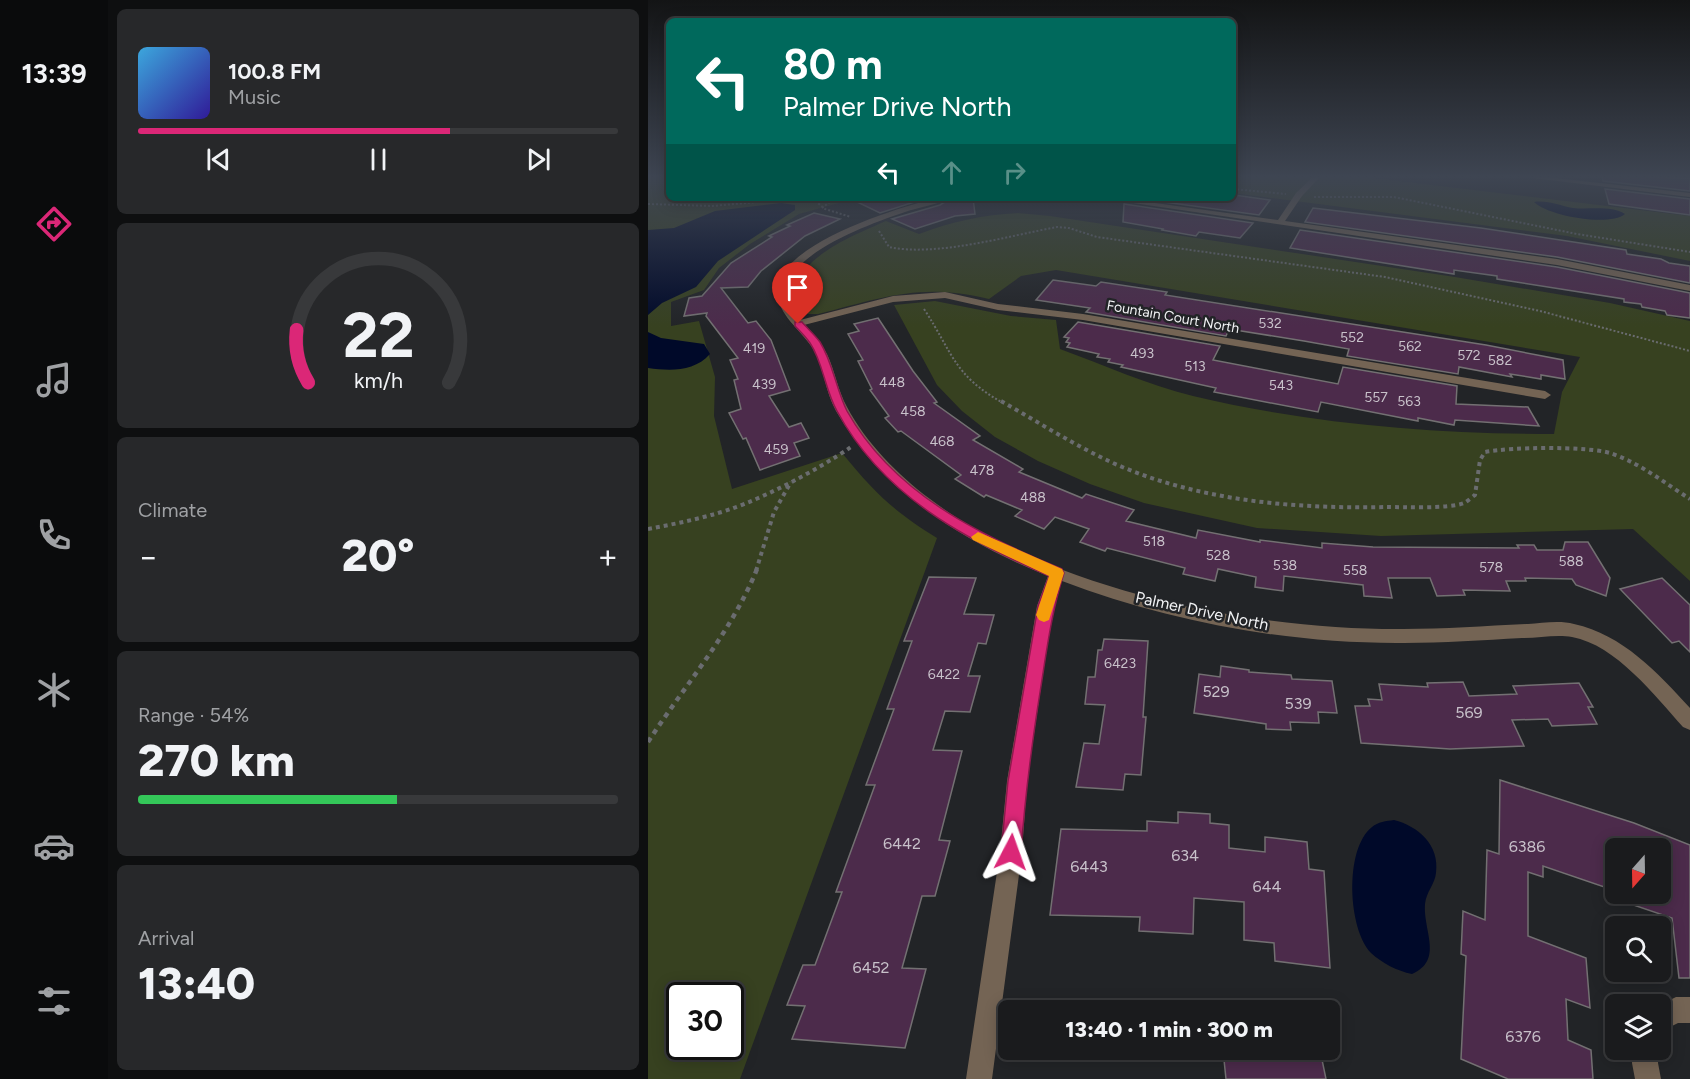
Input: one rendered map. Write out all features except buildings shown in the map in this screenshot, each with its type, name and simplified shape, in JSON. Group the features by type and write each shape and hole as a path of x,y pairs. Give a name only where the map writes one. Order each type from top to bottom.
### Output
{"street":[{"name":"Palmer Drive North","path":"860,226 817,247 797,262 782,284 780,294 784,306 816,343 841,410 861,440 886,470 915,497 954,524 1006,552 1057,573 1158,604 1229,620 1302,630 1378,636 1572,630 1597,638 1622,653 1644,672 1690,721"},
{"path":"1304,226 1577,265 1690,288"},
{"name":"Fountain Court North","path":"798,324 893,299 928,295 945,296 998,307 1083,317 1545,395"},
{"path":"979,1079 1011,852 1017,781 1046,606 1057,573"},
{"path":"1671,1013 1676,1010 1690,1010"},
{"path":"1645,1060 1648,1079"}],"path":[{"path":"872,226 882,234 889,247 931,250 1063,227 1105,239 1363,274 1540,310 1624,335 1690,351"},
{"path":"1538,226 1690,252"},
{"path":"918,306 930,318 946,350 960,370 975,384 1056,433 1107,460 1152,478 1189,489 1245,499 1331,508 1453,505 1464,503 1475,495 1480,460 1485,452 1502,449 1586,450 1621,457 1690,499"},
{"path":"648,529 713,515 796,478 848,451"},
{"path":"648,742 671,705 715,646 743,599 756,572 781,494 796,478"}],"green space":[{"path":"648,226 779,226 750,244 719,268 704,290 671,302 671,326 699,321 715,377 714,416 732,489 842,453 885,500 937,538 740,1079 648,1079"},
{"path":"873,226 900,226 919,234 943,226 1119,226 1455,277 1610,303 1690,321 1690,581 1633,529 1381,536 1257,528 1144,503 1090,484 1038,461 995,437 962,411 937,385 894,305 935,301 1011,316 1056,320 1060,349 1143,381 1237,406 1373,426 1509,434 1554,434 1562,392 1580,357 1056,270 1021,276 989,299 965,294 922,292 882,298 818,314 808,314 798,299 797,288 801,276 820,255 834,246"},
{"path":"1492,226 1690,226 1690,261 1567,236"}],"water":[{"path":"770,226 718,261 696,287 662,303 648,315 648,230"},
{"path":"648,332 661,338 704,344 710,354 697,364 681,369 648,368"},
{"path":"1394,820 1411,827 1425,838 1431,846 1436,863 1435,877 1425,904 1430,953 1422,968 1412,974 1390,966 1371,953 1363,942 1354,908 1353,870 1363,838 1374,825"}],"slow traffic":[{"path":"978,537 1006,552 1057,573 1044,615"}],"route":[{"path":"798,324 816,343 841,410 861,440 886,470 915,497 954,524 1006,552 1057,573 1046,606 1024,738 1017,781 1011,852"}]}
